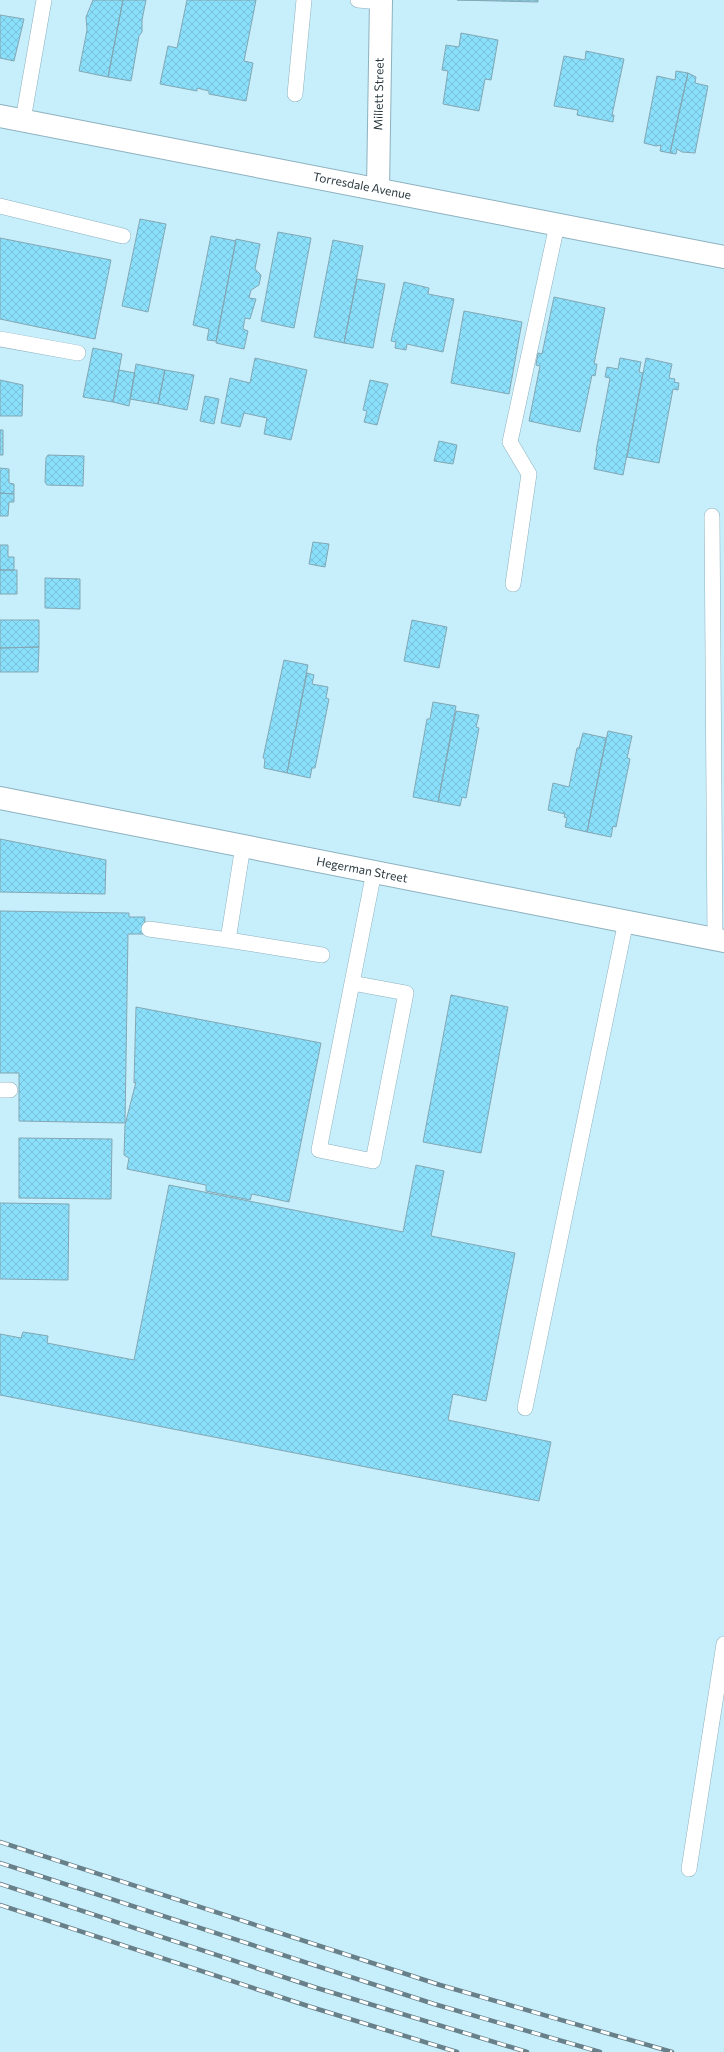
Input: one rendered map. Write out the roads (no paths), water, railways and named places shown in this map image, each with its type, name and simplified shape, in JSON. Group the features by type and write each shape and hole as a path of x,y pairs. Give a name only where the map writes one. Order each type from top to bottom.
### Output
{"street":[{"name":"Millett Street","path":"378,189 381,1"},
{"name":"Torresdale Avenue","path":"0,116 724,257"},
{"name":"Hegerman Street","path":"0,798 719,940"}],"lane":[{"path":"23,120 44,0"},
{"path":"296,94 304,0"},
{"path":"358,0 381,1"},
{"path":"0,206 123,236"},
{"path":"513,584 529,474 510,442 557,225"},
{"path":"0,339 78,353"},
{"path":"712,516 719,940"},
{"path":"228,940 243,846"},
{"path":"352,983 406,994 374,1161 319,1150 352,983 374,872"},
{"path":"525,1408 626,921"},
{"path":"149,929 322,955"},
{"path":"689,1869 724,1644"}],"railway":[{"path":"0,1842 440,1985 672,2052"},
{"path":"0,1863 434,2004 600,2052"},
{"path":"0,1884 317,1988 527,2052"},
{"path":"0,1905 311,2007 457,2052"}]}
